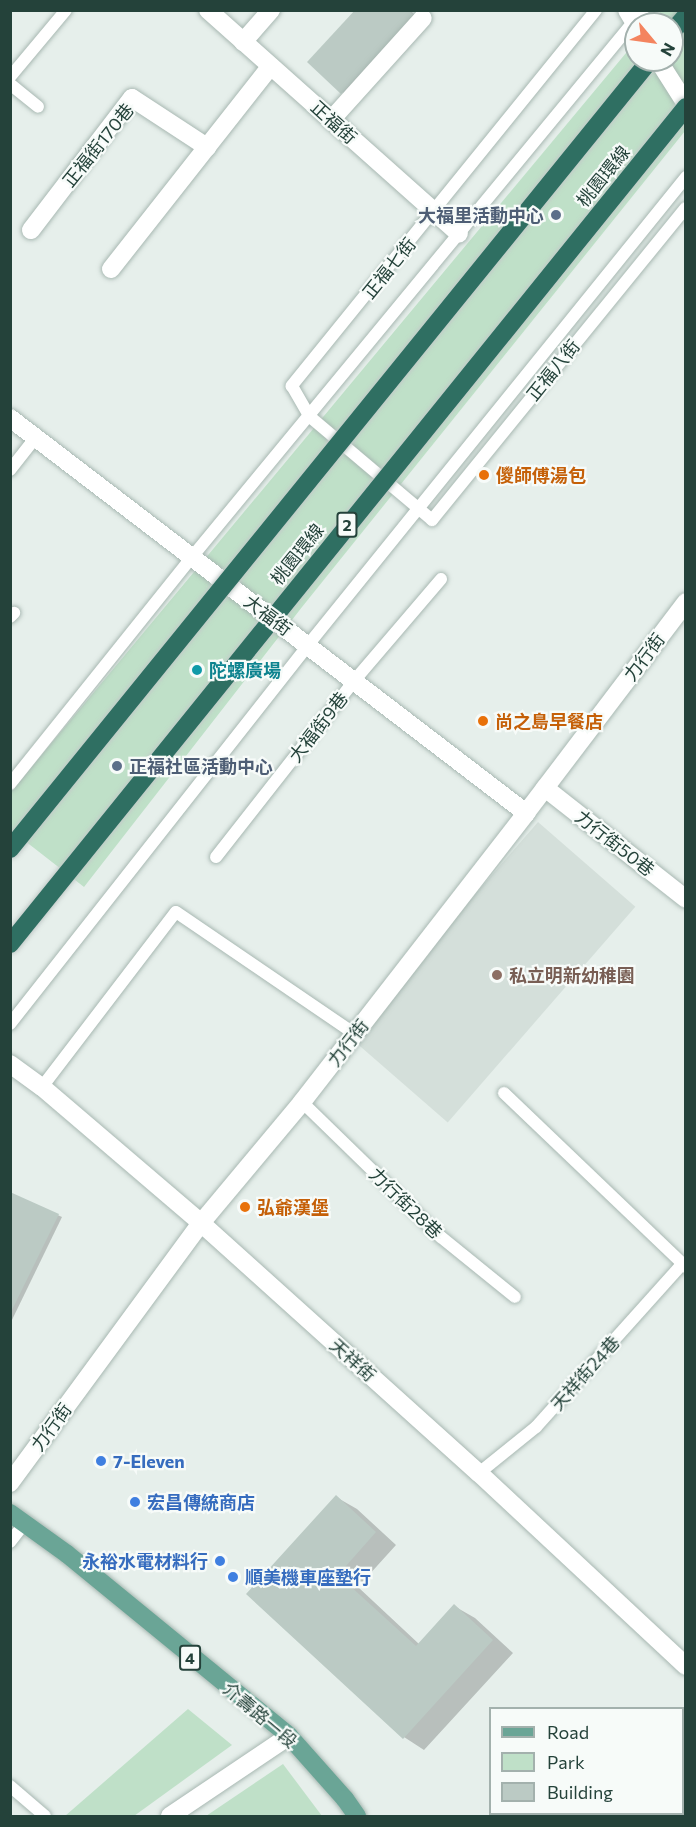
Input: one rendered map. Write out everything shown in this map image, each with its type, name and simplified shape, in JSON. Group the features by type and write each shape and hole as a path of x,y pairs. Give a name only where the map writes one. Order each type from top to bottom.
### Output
{"highway":[{"name":"桃園環線","path":"10,849 640,72"},
{"name":"桃園環線","path":"10,944 686,105"}],"main road":[{"name":"介壽路一段","path":"18,1518 289,1736 345,1799 357,1816"}],"street":[{"name":"正福街","path":"208,10 459,234"},
{"path":"243,42 271,10"},
{"path":"331,120 423,18"},
{"path":"111,269 270,66"},
{"path":"665,72 686,105"},
{"name":"正福街170巷","path":"31,230 132,98 207,147"},
{"name":"大福街","path":"10,418 526,813"},
{"name":"力行街","path":"10,1483 201,1223 302,1102 686,602"},
{"name":"力行街50巷","path":"545,788 686,899"},
{"name":"天祥街","path":"10,1064 42,1087 201,1223 479,1473 686,1666"},
{"path":"170,1816 289,1736"}],"lane":[{"path":"10,77 66,10"},
{"name":"正福七街","path":"309,416 292,386 435,212 596,10"},
{"path":"10,784 192,557 624,31"},
{"path":"10,84 38,108"},
{"path":"10,1024 308,645 686,177"},
{"name":"正福八街","path":"418,509 432,520 686,208"},
{"path":"309,416 418,509"},
{"path":"10,470 36,437"},
{"name":"大福街9巷","path":"216,857 354,681 441,579"},
{"path":"42,1087 176,912 355,1034"},
{"path":"504,1093 684,1266"},
{"name":"力行街28巷","path":"302,1102 441,1237 515,1297"},
{"name":"天祥街24巷","path":"479,1473 536,1427 684,1266"},
{"path":"10,1542 18,1518"},
{"path":"10,1786 45,1816"}],"shaded area":[{"name":"私立明新幼稚園","path":"538,822 635,907 448,1122 350,1038"}],"green space":[{"path":"685,11 685,131 302,607 84,887 11,830 10,793 624,55 624,72 684,72 684,12 660,12"},
{"path":"188,1709 232,1745 134,1816 65,1816"},
{"path":"283,1764 322,1816 206,1816"}],"building":[{"path":"355,10 408,10 413,15 341,94 307,62"},
{"path":"10,1192 59,1214 10,1314"},
{"path":"336,1495 376,1532 338,1575 416,1646 454,1604 493,1640 403,1739 246,1594"}],"place":[{"name":"大福里活動中心","path":"556,215"},
{"name":"儍師傅湯包","path":"484,475"},
{"name":"陀螺廣場","path":"197,670"},
{"name":"尚之島早餐店","path":"483,721"},
{"name":"正福社區活動中心","path":"117,766"},
{"name":"私立明新幼稚園","path":"497,975"},
{"name":"弘爺漢堡","path":"245,1207"},
{"name":"7-Eleven","path":"101,1461"},
{"name":"宏昌傳統商店","path":"135,1502"},
{"name":"永裕水電材料行","path":"220,1561"},
{"name":"順美機車座墊行","path":"233,1577"}]}
